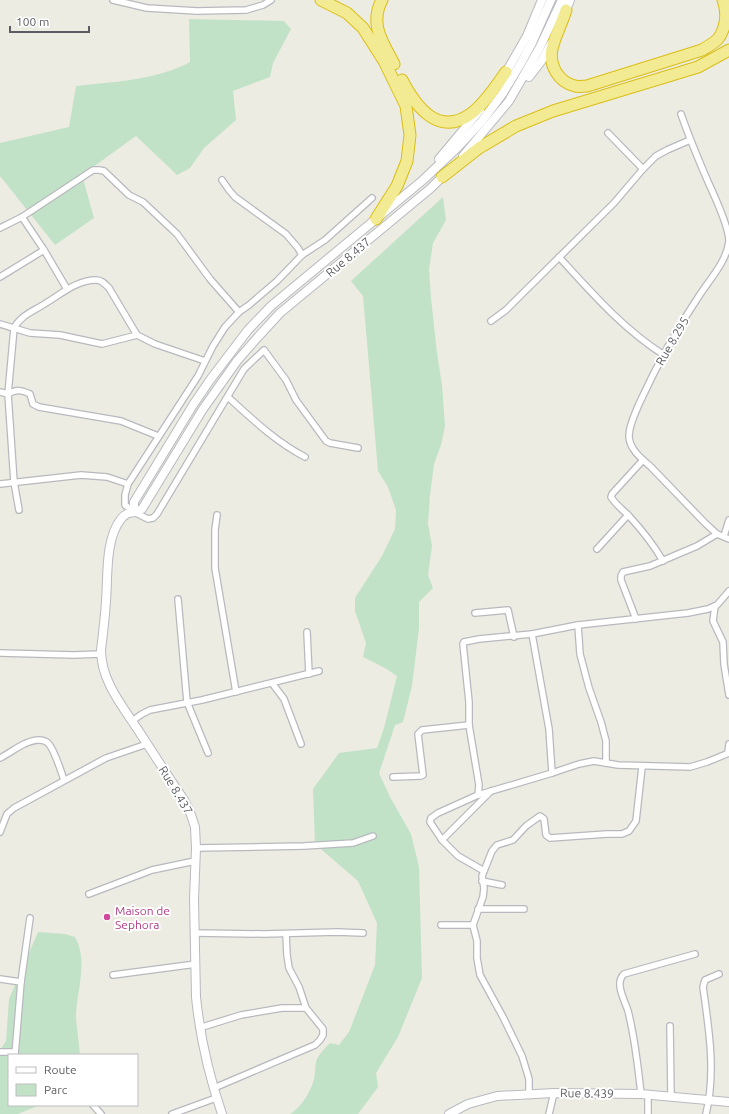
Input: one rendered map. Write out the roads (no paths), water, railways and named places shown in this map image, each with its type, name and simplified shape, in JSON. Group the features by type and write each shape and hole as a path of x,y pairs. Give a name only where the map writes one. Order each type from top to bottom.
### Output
{"highway":[{"path":"321,0 347,13 363,28 384,61 406,106 410,135 407,161 398,186 376,219"},
{"path":"382,0 377,10 376,19 381,40 410,96 418,107 426,114 437,120 451,122 463,118 473,112 506,72"},
{"path":"566,3 552,50 553,65 558,76 565,82 576,86 587,86 702,50 717,40 724,27 726,14 723,0"},
{"path":"442,178 479,148 516,126 553,111 698,67 729,50"}],"main road":[{"path":"422,180 490,98 527,36 542,0"},
{"name":"Rue 8.437","path":"134,512 134,502 193,405 248,330 271,306 376,219 458,148 482,121 503,93 532,43 551,0"},
{"name":"Rue 8.437","path":"222,1114 216,1098 199,1028 196,997 194,900 196,848 195,827 190,812 113,692 104,669 102,654 107,600 108,568 115,530 120,520 127,513 142,509 220,384 257,338 280,313 431,188 485,131 542,60 566,3"},
{"name":"Rue 8.439","path":"449,1114 468,1104 497,1096 529,1094 645,1094 729,1102"}],"street":[{"path":"113,0 147,8 196,11 246,10 263,5 271,0"},
{"name":"Rue 8.295","path":"681,114 690,140 723,217 728,233 728,252 696,300 664,355 636,411 629,436 632,447 643,460 705,523 717,534 726,538"},
{"path":"608,133 643,169"},
{"path":"491,321 506,310 614,203 656,156 690,140"},
{"path":"0,228 22,217 93,170 104,172 129,195 143,202 177,234 210,280 239,312"},
{"path":"222,180 235,197 286,234 302,254"},
{"path":"358,448 326,441 296,400 286,380 264,350 244,369 157,514 153,518 148,519 134,512 125,505 125,495 128,484 198,376 205,360 221,334 239,312 277,281 302,254 325,240 372,198"},
{"path":"22,217 67,289"},
{"path":"0,277 44,250"},
{"path":"559,257 601,302 631,331 664,355"},
{"path":"18,510 14,482 8,394 14,328 20,319 67,289 96,280 103,282 109,288 137,335 155,344 205,360"},
{"path":"0,324 30,333 60,336 102,344 137,335"},
{"path":"0,392 8,394 16,390 23,391 30,394 33,404 39,407 121,421 158,436"},
{"path":"228,397 274,438 291,450 305,457"},
{"path":"643,460 628,475 611,497 648,537 663,561"},
{"path":"0,484 81,474 107,477 128,484"},
{"path":"217,515 215,530 215,568 236,692"},
{"path":"597,549 628,515"},
{"path":"726,538 729,520"},
{"path":"636,619 621,580 623,572 650,566 663,561 697,546 717,534"},
{"path":"478,795 478,785 469,725 469,702 464,643 479,639 514,637 578,625 688,613 715,606 729,592"},
{"path":"178,598 187,702 208,753"},
{"path":"715,606 713,621 723,642 724,664 729,695"},
{"path":"475,613 508,610 514,637"},
{"path":"578,625 580,654 587,681 602,722 606,741 606,763"},
{"path":"307,632 309,674"},
{"path":"532,634 549,729 552,773"},
{"path":"0,653 74,656 102,654"},
{"path":"132,721 150,710 236,692 319,671"},
{"path":"272,683 284,699 301,744"},
{"path":"394,777 423,775 418,734 419,731 469,725"},
{"path":"0,758 23,745 36,740 42,740 50,746 64,780"},
{"path":"0,832 7,814 14,808 106,758 147,744"},
{"path":"484,871 458,856 442,840 430,822 431,818 438,813 478,795 579,764 594,761 642,767 690,767 729,753 729,744"},
{"path":"529,1094 529,1079 522,1056 480,975 477,958 477,941 473,925 483,897 484,888 482,876 492,850 497,845 513,840 526,826 540,816 544,819 546,835 550,838 622,834 629,831 636,821 642,767"},
{"path":"442,840 491,791"},
{"path":"196,848 304,846 353,843 373,836"},
{"path":"89,894 152,870 195,861"},
{"path":"482,881 502,884"},
{"path":"478,909 524,909"},
{"path":"0,1052 15,1054 20,982 30,918"},
{"path":"441,925 473,925"},
{"path":"195,933 364,933"},
{"path":"214,1088 315,1045 323,1036 323,1029 306,1008 288,962 286,934"},
{"path":"648,1114 628,1011 619,982 624,974 695,954"},
{"path":"113,975 196,964"},
{"path":"706,1114 709,1101 711,1056 703,988 705,980 719,974"},
{"path":"0,979 20,982"},
{"path":"199,1028 248,1014 282,1008 306,1008"},
{"path":"670,1026 671,1096"},
{"path":"549,1114 554,1093"},
{"path":"172,1114 216,1098"},
{"path":"94,1106 101,1114"}],"place":[{"name":"Maison de Sephora","path":"107,917"}]}
